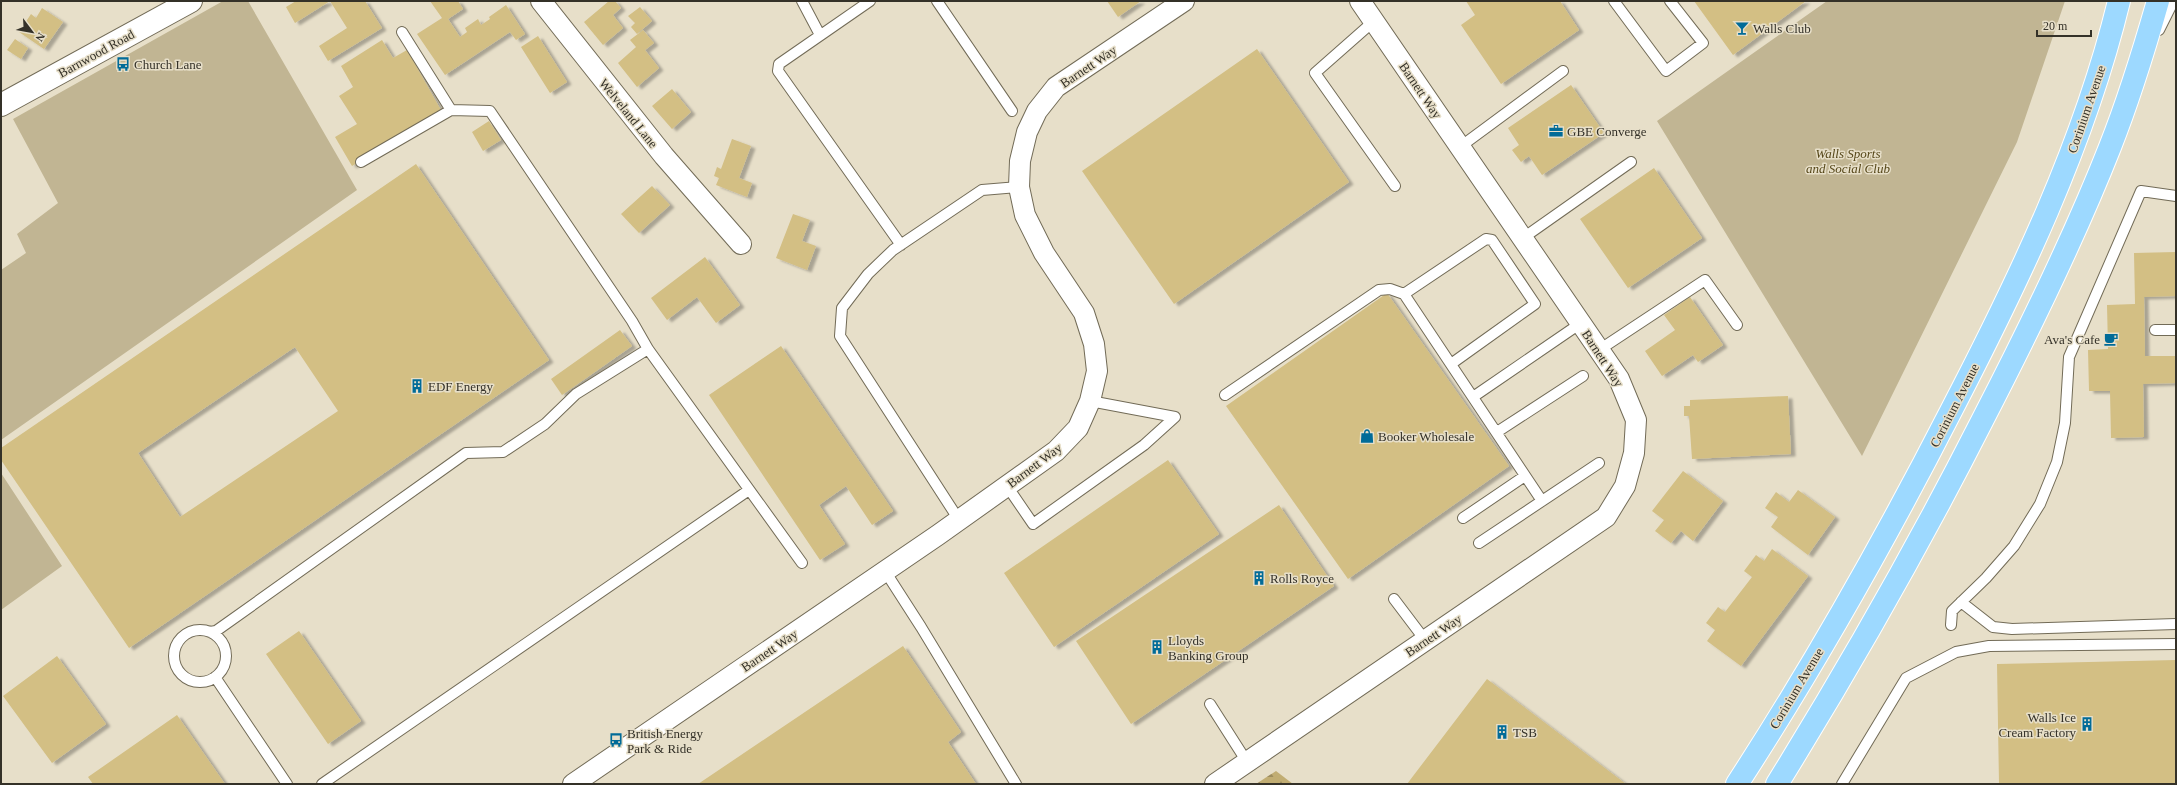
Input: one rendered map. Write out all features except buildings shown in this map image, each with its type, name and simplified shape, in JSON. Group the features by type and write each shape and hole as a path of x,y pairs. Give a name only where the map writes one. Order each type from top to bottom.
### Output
{"highway":[{"name":"Corinium Avenue","path":"1737,784 1820,648 1879,546 1976,362 2050,205 2077,138 2119,1"},
{"path":"1777,784 1908,561 2002,384 2083,212 2111,145 2132,85 2158,1"}],"street":[{"name":"Barnwood Road","path":"1,105 191,1"},
{"name":"Welveland Lane","path":"541,1 664,156 741,244"},
{"name":"Barnett Way","path":"584,781 1056,451 1078,428 1090,400 1096,370 1094,344 1084,312 1044,252 1025,215 1018,187 1020,161 1027,132 1037,110 1056,87 1184,1"},
{"name":"Barnett Way","path":"1215,784 1606,517 1625,486 1634,453 1636,420 1620,379 1360,1"},
{"path":"723,222 746,225"}],"lane":[{"path":"802,1 820,35"},
{"path":"870,1 779,64 778,71 901,245"},
{"path":"937,1 1012,111"},
{"path":"1614,1 1666,71 1702,43 1670,1"},
{"path":"2132,85 2172,4 2176,1"},
{"path":"1374,21 1314,73 1396,186"},
{"path":"402,32 451,110"},
{"path":"1460,147 1563,71"},
{"path":"361,162 451,110 490,111 632,321 648,349 802,563"},
{"path":"1523,238 1631,162"},
{"path":"959,520 840,336 842,308 868,274 901,245 982,190 1018,187"},
{"path":"1951,625 1952,611 1986,578 2014,546 2040,504 2057,462 2066,423 2069,357 2141,191 2176,196"},
{"path":"1404,294 1486,239 1492,240 1535,304 1451,364"},
{"path":"1599,350 1705,280 1737,325"},
{"path":"1225,395 1379,290 1390,289 1404,294 1542,501"},
{"path":"1473,397 1581,324"},
{"path":"2155,330 2176,330"},
{"path":"210,632 216,631 466,453 503,452 545,424 576,394 648,349"},
{"path":"1497,432 1583,376"},
{"path":"1006,486 1033,524 1144,445 1175,417 1090,400"},
{"path":"1479,543 1599,463"},
{"path":"1463,518 1525,476"},
{"path":"322,784 748,490"},
{"path":"885,571 1016,784"},
{"path":"1394,599 1425,640"},
{"path":"1961,602 1993,628 2012,629 2176,624"},
{"path":"202,630 210,632 218,637 224,645 226,654 222,669 214,677 206,681 194,681 186,677 178,669 175,660 176,645 183,636 191,631 202,630"},
{"path":"1842,784 1906,678 1956,652 1989,646 2176,644"},
{"path":"214,677 287,784"},
{"path":"1210,704 1247,762"}],"green space":[{"path":"223,1 248,1 357,190 1,440 1,270 26,253 17,234 58,203 13,119"},
{"name":"Walls Sports and Social Club","path":"1827,1 2065,1 2017,142 1862,456 1657,121"},
{"path":"1,473 62,566 1,610"},
{"path":"1276,771 1293,784 1256,784"}],"place":[{"name":"Walls Club","path":"1742,28"},
{"name":"Church Lane","path":"123,64"},
{"name":"GBE Converge","path":"1556,131"},
{"name":"Ava's Cafe","path":"2111,339"},
{"name":"EDF Energy","path":"417,386"},
{"name":"Booker Wholesale","path":"1367,436"},
{"name":"Rolls Royce","path":"1259,578"},
{"name":"Lloyds Banking Group","path":"1157,647"},
{"name":"Walls Ice Cream Factory","path":"2087,724"},
{"name":"TSB","path":"1502,732"},
{"name":"British Energy Park & Ride","path":"616,740"}]}
